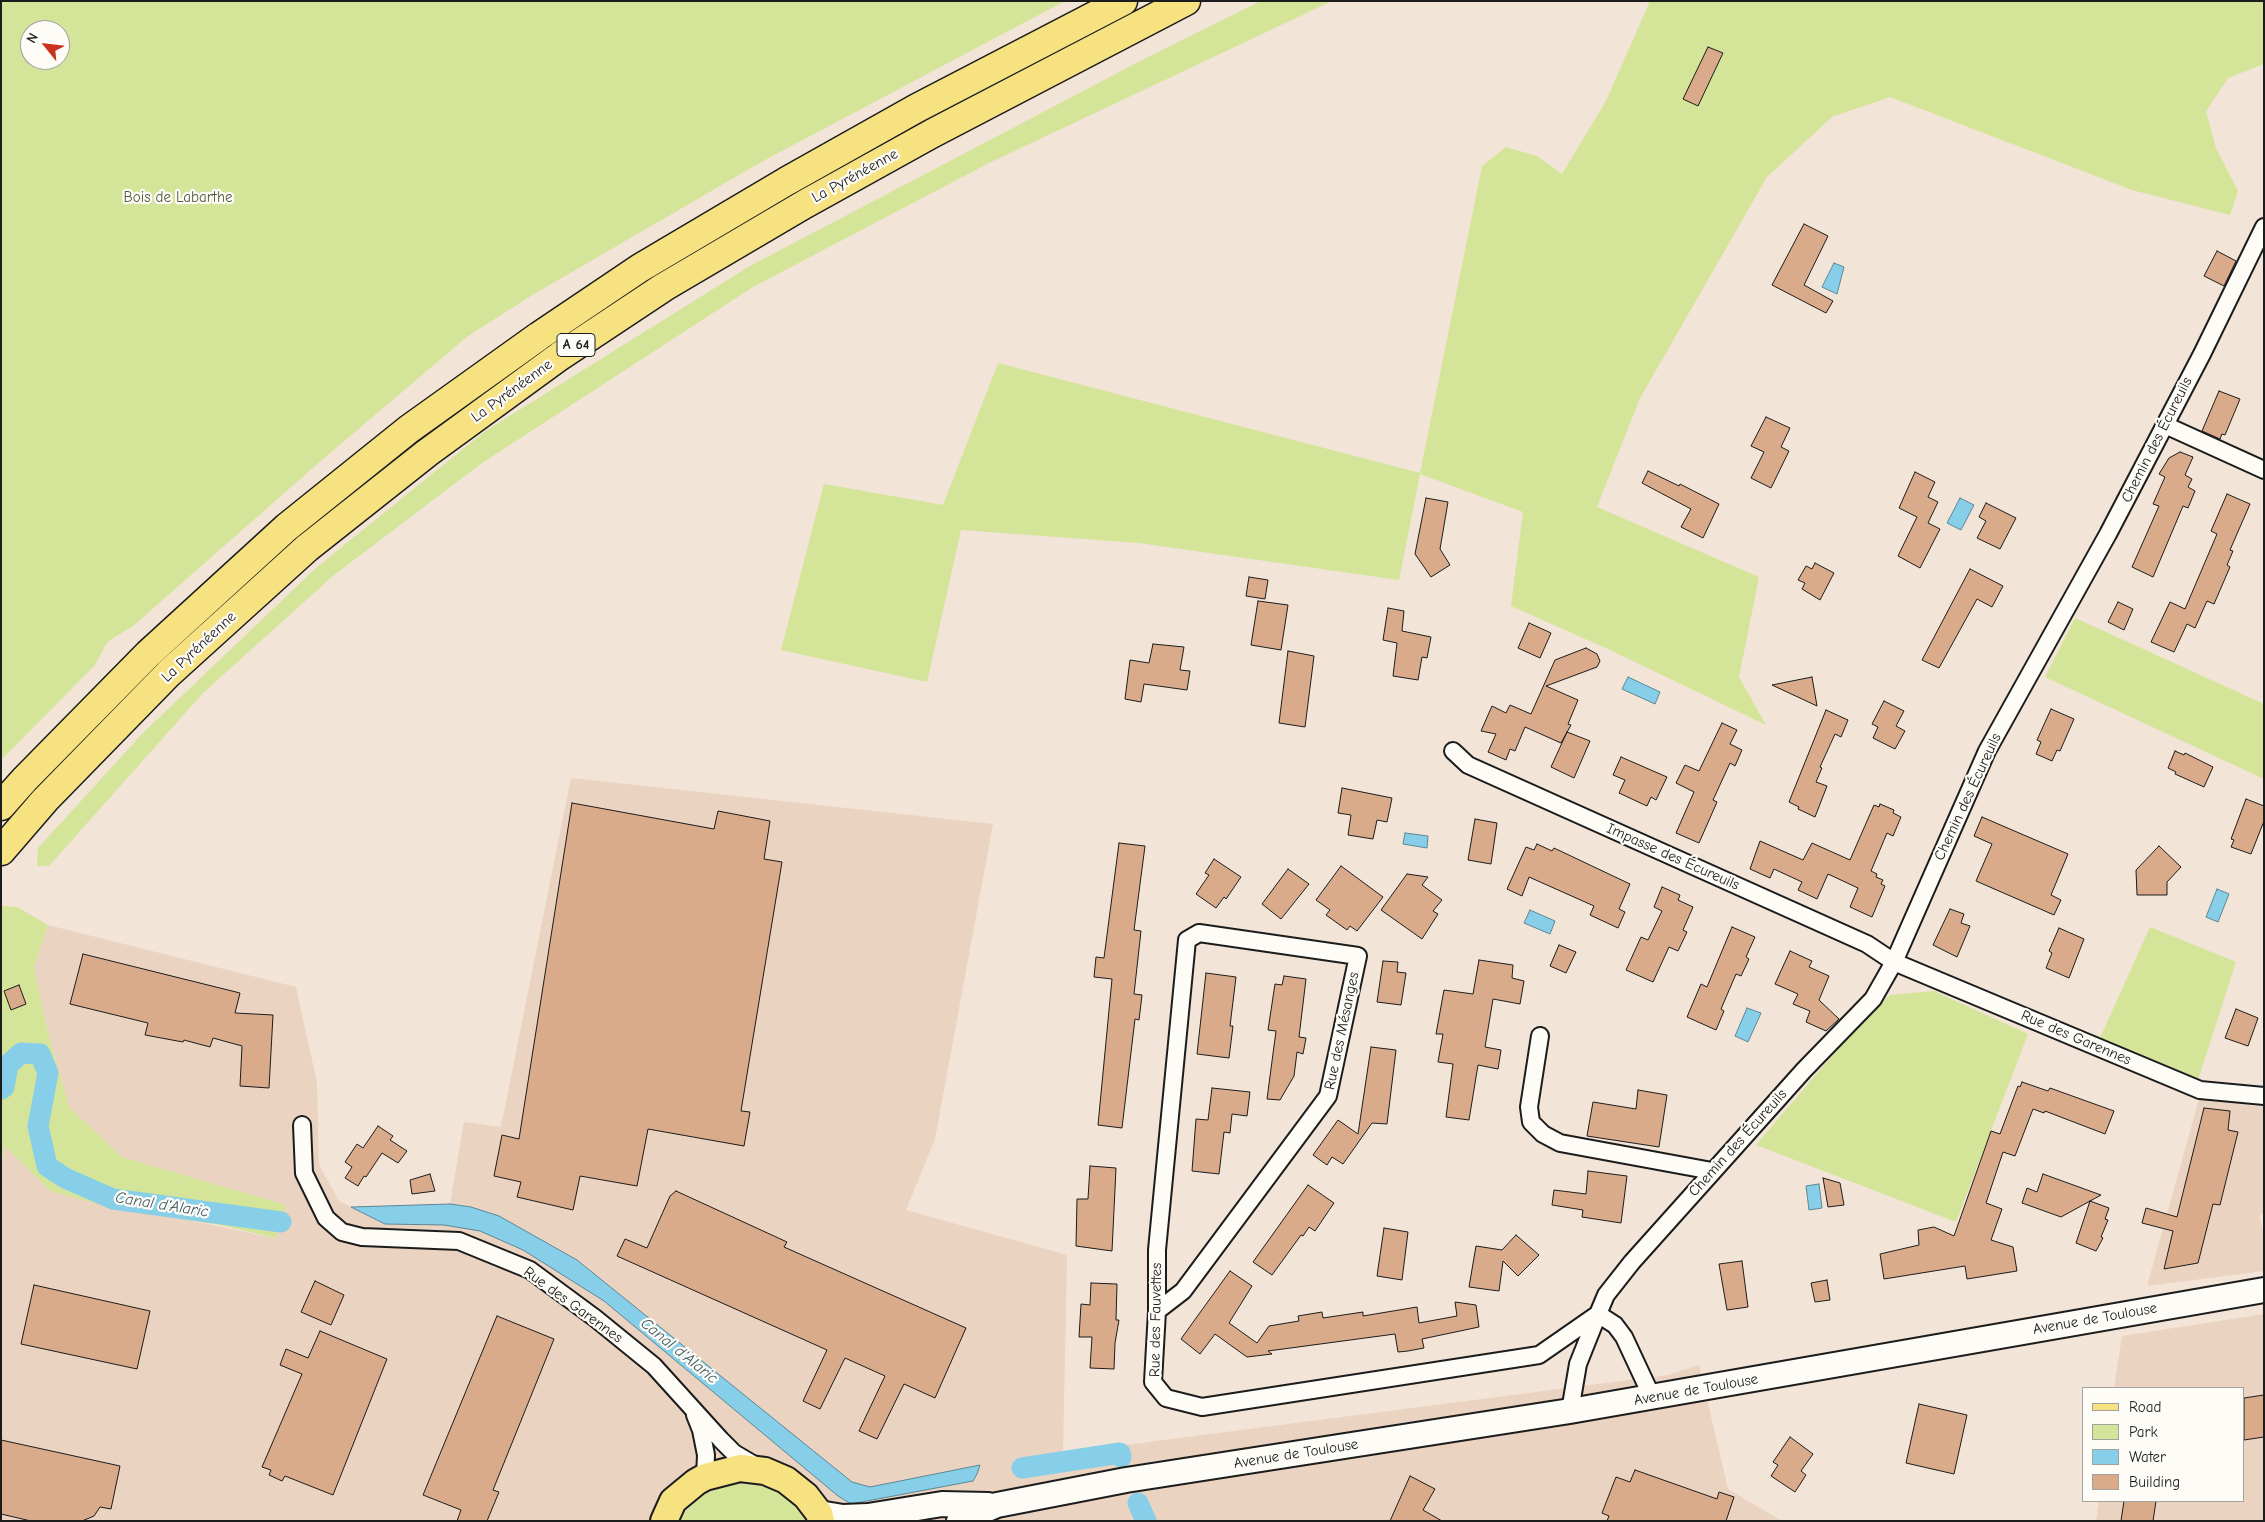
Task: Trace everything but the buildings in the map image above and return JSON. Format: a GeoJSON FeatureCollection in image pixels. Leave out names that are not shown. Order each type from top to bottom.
{"type":"FeatureCollection","features":[{"type":"Feature","properties":{"kind":"highway","name":"La Pyrénéenne"},"geometry":{"type":"LineString","coordinates":[[1,806],[24,780],[148,654],[287,527],[409,429],[523,347],[640,268],[787,181],[918,108],[1123,1]]}},
{"type":"Feature","properties":{"kind":"highway","name":"La Pyrénéenne"},"geometry":{"type":"LineString","coordinates":[[1,851],[45,800],[169,673],[307,548],[426,452],[560,356],[664,287],[933,133],[1186,1]]}},
{"type":"Feature","properties":{"kind":"main road","name":"Avenue de Toulouse"},"geometry":{"type":"LineString","coordinates":[[997,1505],[1126,1480],[1652,1398],[2264,1290]]}},
{"type":"Feature","properties":{"kind":"main road"},"geometry":{"type":"LineString","coordinates":[[664,1521],[673,1501],[696,1482],[705,1477],[740,1468],[765,1471],[786,1480],[806,1496],[820,1517],[868,1516],[942,1504],[997,1505]]}},
{"type":"Feature","properties":{"kind":"main road"},"geometry":{"type":"LineString","coordinates":[[959,1521],[997,1505]]}},
{"type":"Feature","properties":{"kind":"street","name":"Chemin des Écureuils"},"geometry":{"type":"LineString","coordinates":[[1570,1411],[1578,1364],[1606,1295],[1632,1262],[1712,1171],[1804,1070],[1873,999],[1894,962],[1987,751],[2108,534],[2264,227]]}},
{"type":"Feature","properties":{"kind":"street"},"geometry":{"type":"LineString","coordinates":[[2165,425],[2264,470]]}},
{"type":"Feature","properties":{"kind":"street","name":"Impasse des Écureuils"},"geometry":{"type":"LineString","coordinates":[[1453,751],[1468,765],[1868,944],[1894,962]]}},
{"type":"Feature","properties":{"kind":"street","name":"Rue des Mésanges"},"geometry":{"type":"LineString","coordinates":[[1157,1311],[1183,1291],[1328,1096],[1358,956],[1199,933],[1187,940]]}},
{"type":"Feature","properties":{"kind":"street","name":"Rue des Fauvettes"},"geometry":{"type":"LineString","coordinates":[[1187,940],[1157,1250],[1157,1311],[1153,1382],[1166,1398],[1202,1406],[1539,1355],[1598,1314]]}},
{"type":"Feature","properties":{"kind":"street","name":"Rue des Garennes"},"geometry":{"type":"LineString","coordinates":[[1894,962],[2200,1090],[2264,1096]]}},
{"type":"Feature","properties":{"kind":"street"},"geometry":{"type":"LineString","coordinates":[[1540,1036],[1529,1107],[1531,1122],[1543,1134],[1560,1143],[1712,1171]]}},
{"type":"Feature","properties":{"kind":"street","name":"Rue des Garennes"},"geometry":{"type":"LineString","coordinates":[[302,1125],[304,1173],[326,1218],[342,1232],[362,1237],[459,1241],[530,1270],[595,1318],[654,1366],[734,1453],[765,1471]]}},
{"type":"Feature","properties":{"kind":"street"},"geometry":{"type":"LineString","coordinates":[[1598,1314],[1615,1325],[1624,1337],[1652,1398]]}},
{"type":"Feature","properties":{"kind":"street","name":"Rue des Garennes"},"geometry":{"type":"LineString","coordinates":[[693,1409],[701,1430],[706,1454],[705,1477]]}},
{"type":"Feature","properties":{"kind":"shaded area"},"geometry":{"type":"Polygon","coordinates":[[[571,778],[993,824],[935,1139],[906,1210],[1067,1255],[1063,1453],[1668,1375],[1699,1365],[1728,1489],[1782,1521],[808,1521],[792,1500],[764,1485],[729,1484],[689,1507],[679,1521],[1,1521],[1,1163],[5,1146],[50,1191],[274,1238],[286,1205],[122,1157],[69,1107],[49,1037],[34,968],[48,925],[296,987],[317,1083],[319,1165],[339,1201],[351,1207],[450,1204],[464,1122],[501,1127],[571,778]]]}},
{"type":"Feature","properties":{"kind":"shaded area"},"geometry":{"type":"Polygon","coordinates":[[[2199,1099],[2264,1107],[2264,1212],[2259,1216],[2264,1234],[2264,1271],[2147,1286],[2199,1099]]]}},
{"type":"Feature","properties":{"kind":"shaded area"},"geometry":{"type":"Polygon","coordinates":[[[2264,1314],[2264,1521],[2096,1521],[2099,1502],[2245,1502],[2245,1387],[2114,1387],[2122,1336],[2264,1314]]]}},
{"type":"Feature","properties":{"kind":"green space","name":"Bois de Labarthe"},"geometry":{"type":"Polygon","coordinates":[[[1,1],[1065,1],[763,161],[534,294],[468,336],[323,459],[133,626],[107,642],[95,665],[1,760],[1,1]]]}},
{"type":"Feature","properties":{"kind":"green space"},"geometry":{"type":"Polygon","coordinates":[[[1261,1],[1332,1],[989,163],[753,287],[482,463],[334,575],[203,693],[49,866],[37,866],[38,848],[143,733],[316,568],[484,432],[750,266],[1148,57],[1261,1]]]}},
{"type":"Feature","properties":{"kind":"green space"},"geometry":{"type":"Polygon","coordinates":[[[1650,1],[2264,1],[2264,64],[2228,78],[2206,111],[2216,148],[2238,191],[2230,215],[2132,190],[1890,97],[1832,117],[1767,177],[1640,398],[1597,507],[1759,577],[1739,677],[1766,725],[1608,649],[1511,606],[1523,512],[1420,474],[1399,580],[1139,543],[961,530],[927,682],[781,650],[824,484],[943,505],[998,363],[1420,473],[1482,166],[1506,147],[1537,156],[1562,174],[1606,101],[1650,1]]]}},
{"type":"Feature","properties":{"kind":"green space"},"geometry":{"type":"Polygon","coordinates":[[[2075,618],[2264,704],[2264,779],[2045,677],[2075,618]]]}},
{"type":"Feature","properties":{"kind":"green space"},"geometry":{"type":"Polygon","coordinates":[[[1,906],[17,907],[48,925],[34,968],[49,1037],[69,1107],[122,1157],[286,1205],[275,1238],[220,1225],[113,1208],[50,1191],[5,1146],[1,1163],[1,906]]]}},
{"type":"Feature","properties":{"kind":"green space"},"geometry":{"type":"Polygon","coordinates":[[[2150,927],[2236,962],[2198,1080],[2100,1038],[2150,927]]]}},
{"type":"Feature","properties":{"kind":"green space"},"geometry":{"type":"Polygon","coordinates":[[[1934,991],[2028,1034],[1956,1222],[1756,1145],[1866,1016],[1890,995],[1934,991]]]}},
{"type":"Feature","properties":{"kind":"green space"},"geometry":{"type":"Polygon","coordinates":[[[729,1484],[764,1485],[792,1500],[808,1521],[679,1521],[689,1507],[706,1493],[729,1484]]]}},
{"type":"Feature","properties":{"kind":"water"},"geometry":{"type":"Polygon","coordinates":[[[1834,263],[1844,267],[1837,294],[1822,287],[1834,263]]]}},
{"type":"Feature","properties":{"kind":"water"},"geometry":{"type":"Polygon","coordinates":[[[1960,498],[1974,505],[1961,530],[1947,523],[1960,498]]]}},
{"type":"Feature","properties":{"kind":"water"},"geometry":{"type":"Polygon","coordinates":[[[1628,677],[1660,692],[1655,704],[1622,689],[1628,677]]]}},
{"type":"Feature","properties":{"kind":"water"},"geometry":{"type":"Polygon","coordinates":[[[1405,833],[1428,836],[1427,848],[1403,844],[1405,833]]]}},
{"type":"Feature","properties":{"kind":"water"},"geometry":{"type":"Polygon","coordinates":[[[2217,889],[2229,894],[2218,922],[2206,917],[2217,889]]]}},
{"type":"Feature","properties":{"kind":"water"},"geometry":{"type":"Polygon","coordinates":[[[1530,910],[1555,921],[1550,934],[1524,923],[1530,910]]]}},
{"type":"Feature","properties":{"kind":"water"},"geometry":{"type":"Polygon","coordinates":[[[1747,1008],[1761,1013],[1748,1042],[1735,1036],[1747,1008]]]}},
{"type":"Feature","properties":{"kind":"water"},"geometry":{"type":"Polygon","coordinates":[[[1819,1184],[1822,1208],[1809,1210],[1806,1186],[1819,1184]]]}},
{"type":"Feature","properties":{"kind":"water"},"geometry":{"type":"Polygon","coordinates":[[[450,1204],[471,1207],[499,1216],[577,1260],[852,1482],[870,1487],[980,1465],[977,1474],[973,1481],[851,1504],[838,1496],[604,1301],[523,1250],[480,1231],[444,1225],[385,1224],[351,1207],[450,1204]]]}},
{"type":"Feature","properties":{"kind":"waterway","name":"Canal d'Alaric"},"geometry":{"type":"LineString","coordinates":[[1,1089],[4,1087],[8,1065],[21,1053],[40,1054],[48,1073],[38,1126],[47,1166],[65,1178],[113,1199],[281,1222]]}},
{"type":"Feature","properties":{"kind":"waterway","name":"Canal d'Alaric"},"geometry":{"type":"LineString","coordinates":[[1022,1468],[1120,1453],[1121,1457]]}},
{"type":"Feature","properties":{"kind":"waterway","name":"Canal d'Alaric"},"geometry":{"type":"LineString","coordinates":[[1138,1503],[1146,1521]]}}]}
